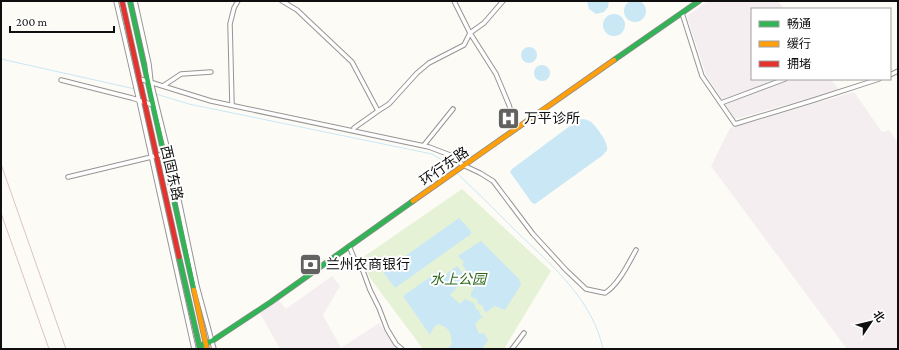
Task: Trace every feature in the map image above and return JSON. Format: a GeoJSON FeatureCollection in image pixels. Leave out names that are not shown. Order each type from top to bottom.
{"type":"FeatureCollection","features":[{"type":"Feature","properties":{"kind":"main road","name":"西固东路"},"geometry":{"type":"LineString","coordinates":[[122,1],[140,81],[142,100],[157,155],[200,347]]}},
{"type":"Feature","properties":{"kind":"main road","name":"西固东路"},"geometry":{"type":"LineString","coordinates":[[130,1],[150,84],[177,214],[207,346]]}},
{"type":"Feature","properties":{"kind":"main road","name":"环行东路"},"geometry":{"type":"LineString","coordinates":[[200,347],[207,346],[212,341],[270,302],[699,1]]}},
{"type":"Feature","properties":{"kind":"main road"},"geometry":{"type":"LineString","coordinates":[[170,216],[177,214]]}},
{"type":"Feature","properties":{"kind":"street"},"geometry":{"type":"LineString","coordinates":[[116,1],[135,83],[142,100],[151,157],[193,348],[200,347]]}},
{"type":"Feature","properties":{"kind":"street"},"geometry":{"type":"LineString","coordinates":[[135,1],[149,64],[150,84]]}},
{"type":"Feature","properties":{"kind":"street"},"geometry":{"type":"LineString","coordinates":[[232,105],[230,24],[234,8],[238,1]]}},
{"type":"Feature","properties":{"kind":"street"},"geometry":{"type":"LineString","coordinates":[[282,1],[296,10],[352,62],[378,111]]}},
{"type":"Feature","properties":{"kind":"street"},"geometry":{"type":"LineString","coordinates":[[454,1],[470,33],[496,74],[509,105],[516,128]]}},
{"type":"Feature","properties":{"kind":"street"},"geometry":{"type":"LineString","coordinates":[[354,128],[389,104],[416,73],[429,63],[464,45],[470,33],[484,23],[502,1]]}},
{"type":"Feature","properties":{"kind":"street"},"geometry":{"type":"LineString","coordinates":[[682,13],[702,76],[735,124],[876,80]]}},
{"type":"Feature","properties":{"kind":"street"},"geometry":{"type":"LineString","coordinates":[[163,86],[181,74],[211,72]]}},
{"type":"Feature","properties":{"kind":"street"},"geometry":{"type":"LineString","coordinates":[[61,80],[154,102],[172,167],[197,286],[214,349]]}},
{"type":"Feature","properties":{"kind":"street"},"geometry":{"type":"LineString","coordinates":[[721,104],[782,80]]}},
{"type":"Feature","properties":{"kind":"street"},"geometry":{"type":"LineString","coordinates":[[140,81],[163,86],[211,101],[424,146],[450,155],[462,166],[480,173],[493,181],[532,234],[586,289],[605,293],[611,289],[636,250]]}},
{"type":"Feature","properties":{"kind":"street"},"geometry":{"type":"LineString","coordinates":[[424,146],[453,109]]}},
{"type":"Feature","properties":{"kind":"street"},"geometry":{"type":"LineString","coordinates":[[68,177],[164,154]]}},
{"type":"Feature","properties":{"kind":"street"},"geometry":{"type":"LineString","coordinates":[[350,246],[355,260],[363,271],[387,329],[396,344],[402,349]]}},
{"type":"Feature","properties":{"kind":"street"},"geometry":{"type":"LineString","coordinates":[[512,349],[524,333]]}},
{"type":"Feature","properties":{"kind":"shaded area"},"geometry":{"type":"Polygon","coordinates":[[[708,1],[778,1],[783,8],[751,8],[751,80],[832,80],[839,90],[735,119],[706,75],[687,16],[708,1]]]}},
{"type":"Feature","properties":{"kind":"shaded area"},"geometry":{"type":"Polygon","coordinates":[[[854,92],[882,132],[889,130],[898,143],[898,349],[847,349],[711,166],[730,128],[854,92]]]}},
{"type":"Feature","properties":{"kind":"shaded area"},"geometry":{"type":"Polygon","coordinates":[[[332,276],[340,286],[323,315],[341,348],[379,323],[399,349],[280,349],[260,313],[279,300],[286,309],[332,276]]]}},
{"type":"Feature","properties":{"kind":"green space","name":"水上公园"},"geometry":{"type":"Polygon","coordinates":[[[462,189],[551,271],[504,349],[423,349],[370,278],[362,258],[462,189]]]}},
{"type":"Feature","properties":{"kind":"water"},"geometry":{"type":"Polygon","coordinates":[[[635,0],[643,3],[646,11],[643,19],[635,22],[627,19],[624,11],[627,3],[635,0]]]}},
{"type":"Feature","properties":{"kind":"water"},"geometry":{"type":"Polygon","coordinates":[[[587,1],[609,1],[608,7],[604,12],[596,14],[589,9],[587,1]]]}},
{"type":"Feature","properties":{"kind":"water"},"geometry":{"type":"Polygon","coordinates":[[[614,14],[622,17],[625,25],[622,33],[614,36],[606,33],[603,25],[606,17],[614,14]]]}},
{"type":"Feature","properties":{"kind":"water"},"geometry":{"type":"Polygon","coordinates":[[[526,47],[532,47],[537,52],[535,61],[532,63],[526,63],[521,58],[521,52],[526,47]]]}},
{"type":"Feature","properties":{"kind":"water"},"geometry":{"type":"Polygon","coordinates":[[[539,65],[545,65],[550,70],[548,79],[545,81],[539,81],[534,76],[534,70],[539,65]]]}},
{"type":"Feature","properties":{"kind":"water"},"geometry":{"type":"Polygon","coordinates":[[[582,119],[591,122],[599,131],[606,143],[607,151],[535,204],[532,203],[510,172],[578,120],[582,119]]]}},
{"type":"Feature","properties":{"kind":"water"},"geometry":{"type":"Polygon","coordinates":[[[459,218],[471,231],[471,234],[395,288],[383,272],[459,218]]]}},
{"type":"Feature","properties":{"kind":"water"},"geometry":{"type":"Polygon","coordinates":[[[481,241],[518,278],[521,283],[505,310],[494,306],[487,312],[484,311],[483,306],[478,304],[477,299],[471,297],[471,292],[474,289],[467,282],[465,268],[462,265],[464,262],[458,256],[481,241]]]}},
{"type":"Feature","properties":{"kind":"water"},"geometry":{"type":"Polygon","coordinates":[[[457,266],[462,272],[463,281],[450,295],[460,304],[465,299],[474,303],[480,315],[483,316],[475,324],[479,334],[484,333],[488,340],[482,349],[440,349],[448,348],[452,344],[449,331],[445,327],[438,324],[434,327],[430,335],[403,296],[439,271],[445,275],[457,266]]]}},
{"type":"Feature","properties":{"kind":"waterway"},"geometry":{"type":"LineString","coordinates":[[1,59],[135,89]]}},
{"type":"Feature","properties":{"kind":"waterway"},"geometry":{"type":"LineString","coordinates":[[156,94],[189,104],[432,154],[444,161],[454,171]]}},
{"type":"Feature","properties":{"kind":"waterway"},"geometry":{"type":"LineString","coordinates":[[457,173],[559,272],[591,315],[603,349]]}},
{"type":"Feature","properties":{"kind":"railway"},"geometry":{"type":"LineString","coordinates":[[1,164],[66,349]]}},
{"type":"Feature","properties":{"kind":"railway"},"geometry":{"type":"LineString","coordinates":[[1,213],[49,349]]}},
{"type":"Feature","properties":{"kind":"traffic: fast"},"geometry":{"type":"LineString","coordinates":[[130,1],[194,290]]}},
{"type":"Feature","properties":{"kind":"traffic: fast"},"geometry":{"type":"LineString","coordinates":[[614,60],[699,1]]}},
{"type":"Feature","properties":{"kind":"traffic: fast"},"geometry":{"type":"LineString","coordinates":[[200,346],[212,341],[271,302],[413,201]]}},
{"type":"Feature","properties":{"kind":"traffic: fast"},"geometry":{"type":"LineString","coordinates":[[179,257],[200,349]]}},
{"type":"Feature","properties":{"kind":"traffic: slow"},"geometry":{"type":"LineString","coordinates":[[413,201],[614,60]]}},
{"type":"Feature","properties":{"kind":"traffic: slow"},"geometry":{"type":"LineString","coordinates":[[194,290],[207,349]]}},
{"type":"Feature","properties":{"kind":"traffic: jam"},"geometry":{"type":"LineString","coordinates":[[122,1],[179,257]]}},
{"type":"Feature","properties":{"kind":"place","name":"万平诊所"},"geometry":{"type":"Point","coordinates":[509,118]}},
{"type":"Feature","properties":{"kind":"place","name":"兰州农商银行"},"geometry":{"type":"Point","coordinates":[310,264]}}]}
